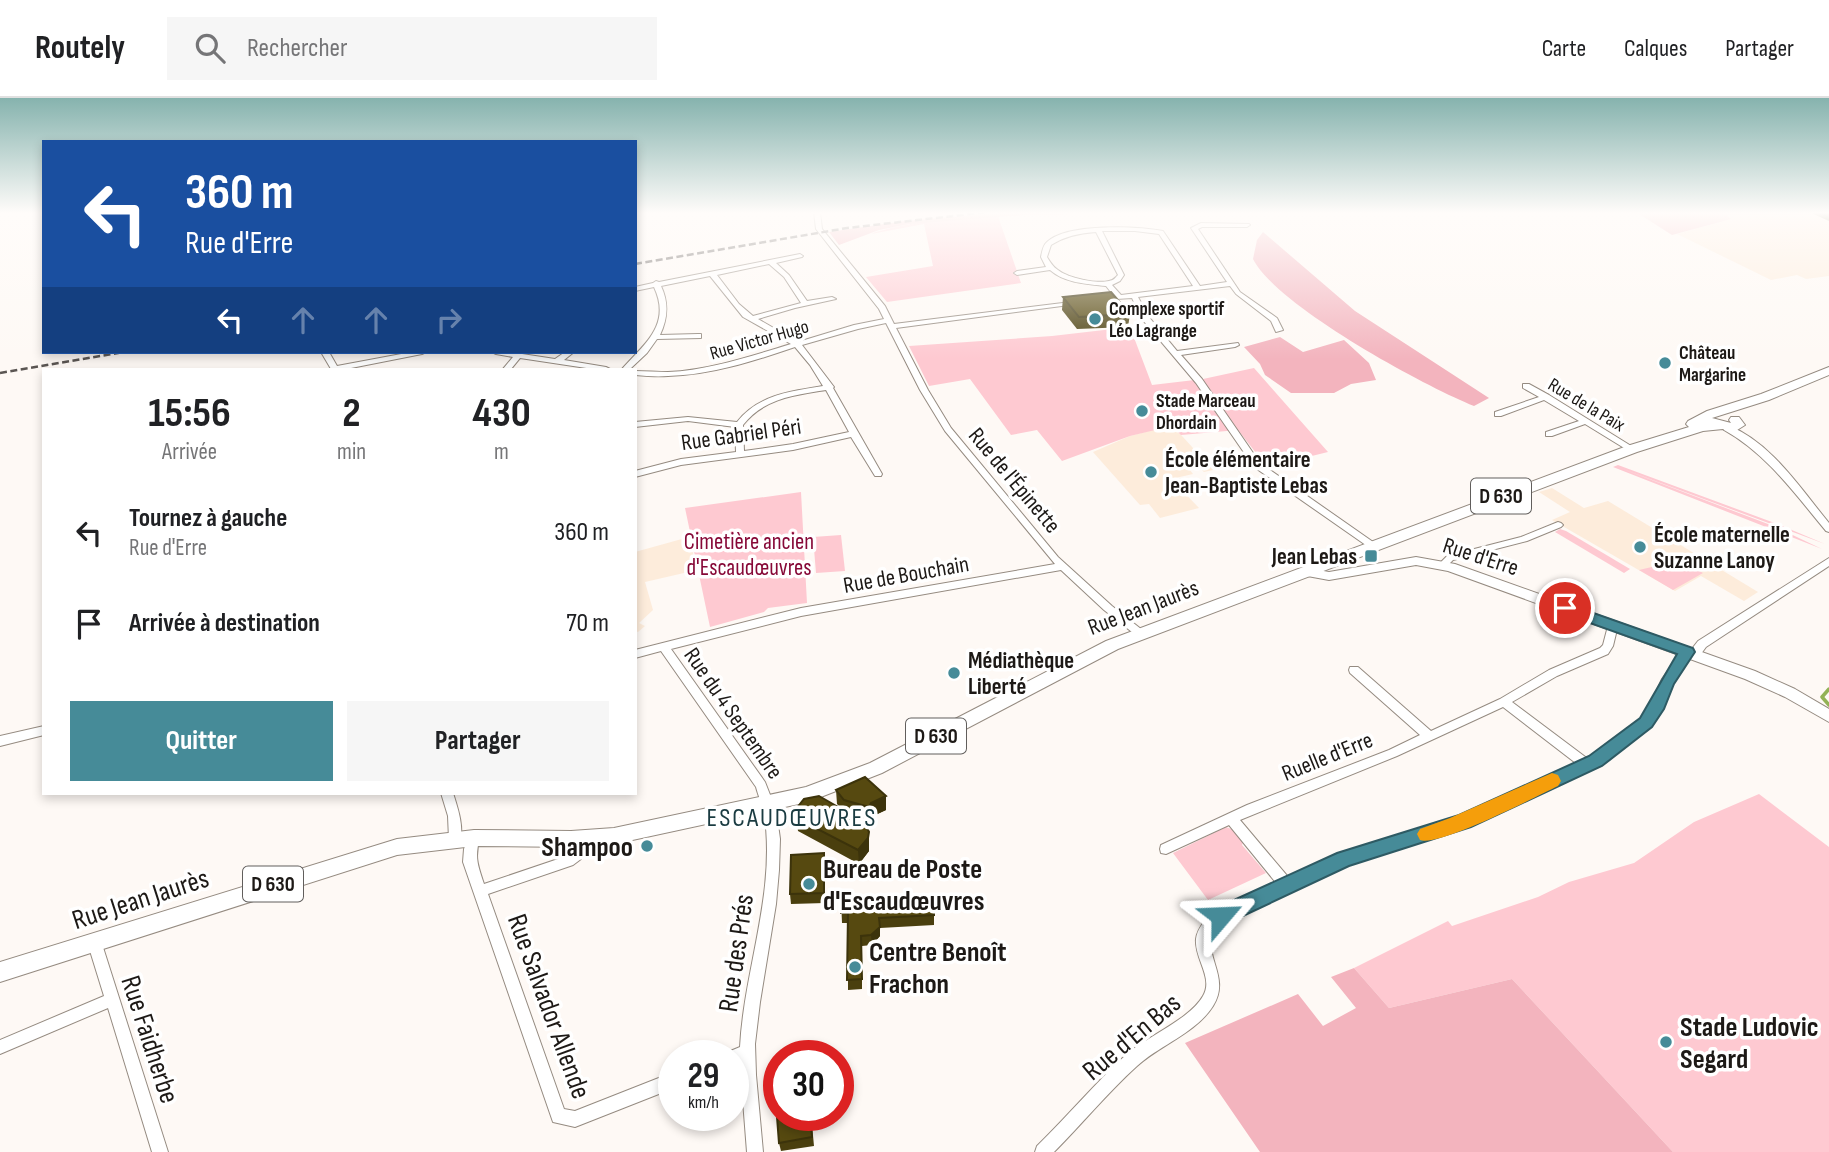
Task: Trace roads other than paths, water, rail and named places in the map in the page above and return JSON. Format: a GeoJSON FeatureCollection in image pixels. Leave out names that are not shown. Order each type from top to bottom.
{"type":"FeatureCollection","features":[{"type":"Feature","properties":{"kind":"main road","name":"Rue Jean Jaurès"},"geometry":{"type":"LineString","coordinates":[[1724,421],[1765,397],[1827,373]]}},
{"type":"Feature","properties":{"kind":"main road","name":"Rue Jean Jaurès"},"geometry":{"type":"LineString","coordinates":[[0,972],[365,856],[408,845],[465,839],[585,838],[628,834],[808,794],[864,774],[1096,652],[1141,633],[1638,446],[1724,421],[1765,397]]}},
{"type":"Feature","properties":{"kind":"street"},"geometry":{"type":"LineString","coordinates":[[637,289],[775,261]]}},
{"type":"Feature","properties":{"kind":"street","name":"Rue de l'Épinette"},"geometry":{"type":"LineString","coordinates":[[845,261],[880,305],[923,390],[948,429],[1063,566],[1141,633]]}},
{"type":"Feature","properties":{"kind":"street"},"geometry":{"type":"LineString","coordinates":[[1047,261],[1050,268]]}},
{"type":"Feature","properties":{"kind":"street"},"geometry":{"type":"LineString","coordinates":[[1017,273],[1050,268],[1073,279],[1108,284],[1120,279],[1121,275],[1114,261]]}},
{"type":"Feature","properties":{"kind":"street"},"geometry":{"type":"LineString","coordinates":[[1181,261],[1198,288]]}},
{"type":"Feature","properties":{"kind":"street"},"geometry":{"type":"LineString","coordinates":[[1217,261],[1242,297],[1276,323],[1279,330]]}},
{"type":"Feature","properties":{"kind":"street"},"geometry":{"type":"LineString","coordinates":[[771,262],[787,276],[805,303]]}},
{"type":"Feature","properties":{"kind":"street"},"geometry":{"type":"LineString","coordinates":[[711,273],[737,307],[752,319],[796,344],[830,387],[852,435],[878,474]]}},
{"type":"Feature","properties":{"kind":"street"},"geometry":{"type":"LineString","coordinates":[[627,368],[644,353],[660,327],[663,298],[656,284]]}},
{"type":"Feature","properties":{"kind":"street"},"geometry":{"type":"LineString","coordinates":[[1108,284],[1119,297]]}},
{"type":"Feature","properties":{"kind":"street"},"geometry":{"type":"LineString","coordinates":[[890,323],[1232,284]]}},
{"type":"Feature","properties":{"kind":"street"},"geometry":{"type":"LineString","coordinates":[[1134,295],[1145,317],[1199,381],[1260,468],[1373,546]]}},
{"type":"Feature","properties":{"kind":"street"},"geometry":{"type":"LineString","coordinates":[[752,319],[805,303],[832,299]]}},
{"type":"Feature","properties":{"kind":"street","name":"Rue Victor Hugo"},"geometry":{"type":"LineString","coordinates":[[637,373],[669,374],[706,370],[796,344],[890,323]]}},
{"type":"Feature","properties":{"kind":"street"},"geometry":{"type":"LineString","coordinates":[[656,337],[698,336]]}},
{"type":"Feature","properties":{"kind":"street"},"geometry":{"type":"LineString","coordinates":[[1176,353],[1235,345]]}},
{"type":"Feature","properties":{"kind":"street"},"geometry":{"type":"LineString","coordinates":[[339,368],[399,354]]}},
{"type":"Feature","properties":{"kind":"street"},"geometry":{"type":"LineString","coordinates":[[506,354],[599,368]]}},
{"type":"Feature","properties":{"kind":"street"},"geometry":{"type":"LineString","coordinates":[[556,362],[567,354]]}},
{"type":"Feature","properties":{"kind":"street"},"geometry":{"type":"LineString","coordinates":[[509,368],[517,356]]}},
{"type":"Feature","properties":{"kind":"street","name":"Rue de la Paix"},"geometry":{"type":"LineString","coordinates":[[1526,386],[1581,417],[1584,422],[1638,446]]}},
{"type":"Feature","properties":{"kind":"street"},"geometry":{"type":"LineString","coordinates":[[740,454],[739,425],[751,411],[769,399],[830,387]]}},
{"type":"Feature","properties":{"kind":"street"},"geometry":{"type":"LineString","coordinates":[[1498,414],[1546,397]]}},
{"type":"Feature","properties":{"kind":"street"},"geometry":{"type":"LineString","coordinates":[[637,425],[688,419],[739,425]]}},
{"type":"Feature","properties":{"kind":"street"},"geometry":{"type":"LineString","coordinates":[[1724,421],[1765,455],[1829,529]]}},
{"type":"Feature","properties":{"kind":"street"},"geometry":{"type":"LineString","coordinates":[[1549,434],[1584,422]]}},
{"type":"Feature","properties":{"kind":"street","name":"Rue Gabriel Péri"},"geometry":{"type":"LineString","coordinates":[[637,473],[681,462],[852,435]]}},
{"type":"Feature","properties":{"kind":"street"},"geometry":{"type":"LineString","coordinates":[[1443,565],[1450,558],[1524,539],[1558,525]]}},
{"type":"Feature","properties":{"kind":"street","name":"Rue d'En Bas"},"geometry":{"type":"LineString","coordinates":[[1043,1152],[1136,1057],[1208,1001],[1213,981],[1201,941],[1209,924],[1344,859],[1456,824],[1587,765],[1646,722],[1656,709],[1667,682],[1691,653],[1829,561]]}},
{"type":"Feature","properties":{"kind":"street","name":"Rue d'Erre"},"geometry":{"type":"LineString","coordinates":[[1307,572],[1329,576],[1408,562],[1443,565],[1691,653],[1778,687],[1829,716]]}},
{"type":"Feature","properties":{"kind":"street","name":"Rue de Bouchain"},"geometry":{"type":"LineString","coordinates":[[637,654],[801,612],[1063,566]]}},
{"type":"Feature","properties":{"kind":"street","name":"Ruelle d'Erre"},"geometry":{"type":"LineString","coordinates":[[1166,849],[1231,818],[1393,753],[1504,702],[1553,673],[1604,651],[1608,646],[1613,625]]}},
{"type":"Feature","properties":{"kind":"street","name":"Rue du 4 Septembre"},"geometry":{"type":"LineString","coordinates":[[664,647],[761,785],[769,804]]}},
{"type":"Feature","properties":{"kind":"street"},"geometry":{"type":"LineString","coordinates":[[1354,670],[1429,736]]}},
{"type":"Feature","properties":{"kind":"street"},"geometry":{"type":"LineString","coordinates":[[1504,702],[1587,765]]}},
{"type":"Feature","properties":{"kind":"street"},"geometry":{"type":"LineString","coordinates":[[0,741],[42,730]]}},
{"type":"Feature","properties":{"kind":"street","name":"Rue Salvador Allende"},"geometry":{"type":"LineString","coordinates":[[448,795],[559,1116],[575,1119],[658,1086]]}},
{"type":"Feature","properties":{"kind":"street","name":"Rue des Prés"},"geometry":{"type":"LineString","coordinates":[[744,1040],[750,1015],[770,880],[773,824],[769,804]]}},
{"type":"Feature","properties":{"kind":"street"},"geometry":{"type":"LineString","coordinates":[[1231,818],[1287,886]]}},
{"type":"Feature","properties":{"kind":"street"},"geometry":{"type":"LineString","coordinates":[[480,891],[568,861],[576,855],[585,838]]}},
{"type":"Feature","properties":{"kind":"street","name":"Rue Faidherbe"},"geometry":{"type":"LineString","coordinates":[[94,942],[110,1000],[160,1152]]}},
{"type":"Feature","properties":{"kind":"street"},"geometry":{"type":"LineString","coordinates":[[0,1047],[110,1000]]}},
{"type":"Feature","properties":{"kind":"street","name":"Rue des Prés"},"geometry":{"type":"LineString","coordinates":[[749,1113],[755,1152]]}},
{"type":"Feature","properties":{"kind":"waterway"},"geometry":{"type":"LineString","coordinates":[[1829,689],[1822,697],[1829,705]]}},
{"type":"Feature","properties":{"kind":"railway"},"geometry":{"type":"LineString","coordinates":[[637,264],[652,261]]}},
{"type":"Feature","properties":{"kind":"railway"},"geometry":{"type":"LineString","coordinates":[[0,373],[112,354]]}},
{"type":"Feature","properties":{"kind":"place","name":"Complexe sportif Léo Lagrange"},"geometry":{"type":"Point","coordinates":[1095,319]}},
{"type":"Feature","properties":{"kind":"place","name":"Château Margarine"},"geometry":{"type":"Point","coordinates":[1665,363]}},
{"type":"Feature","properties":{"kind":"place","name":"Stade Marceau Dhordain"},"geometry":{"type":"Point","coordinates":[1142,411]}},
{"type":"Feature","properties":{"kind":"place","name":"École élémentaire Jean-Baptiste Lebas"},"geometry":{"type":"Point","coordinates":[1151,472]}},
{"type":"Feature","properties":{"kind":"place","name":"École maternelle Suzanne Lanoy"},"geometry":{"type":"Point","coordinates":[1640,547]}},
{"type":"Feature","properties":{"kind":"place","name":"Jean Lebas"},"geometry":{"type":"Point","coordinates":[1371,556]}},
{"type":"Feature","properties":{"kind":"place","name":"Médiathèque Liberté"},"geometry":{"type":"Point","coordinates":[954,673]}},
{"type":"Feature","properties":{"kind":"place","name":"Shampoo"},"geometry":{"type":"Point","coordinates":[647,846]}},
{"type":"Feature","properties":{"kind":"place","name":"Bureau de Poste d'Escaudœuvres"},"geometry":{"type":"Point","coordinates":[809,884]}},
{"type":"Feature","properties":{"kind":"place","name":"Centre Benoît Frachon"},"geometry":{"type":"Point","coordinates":[855,967]}},
{"type":"Feature","properties":{"kind":"place","name":"Stade Ludovic Segard"},"geometry":{"type":"Point","coordinates":[1666,1042]}},
{"type":"Feature","properties":{"kind":"district","name":"ESCAUDŒUVRES"},"geometry":{"type":"Point","coordinates":[792,817]}},
{"type":"Feature","properties":{"kind":"park label","name":"Cimetière ancien d'Escaudœuvres"},"geometry":{"type":"Point","coordinates":[749,554]}}]}
